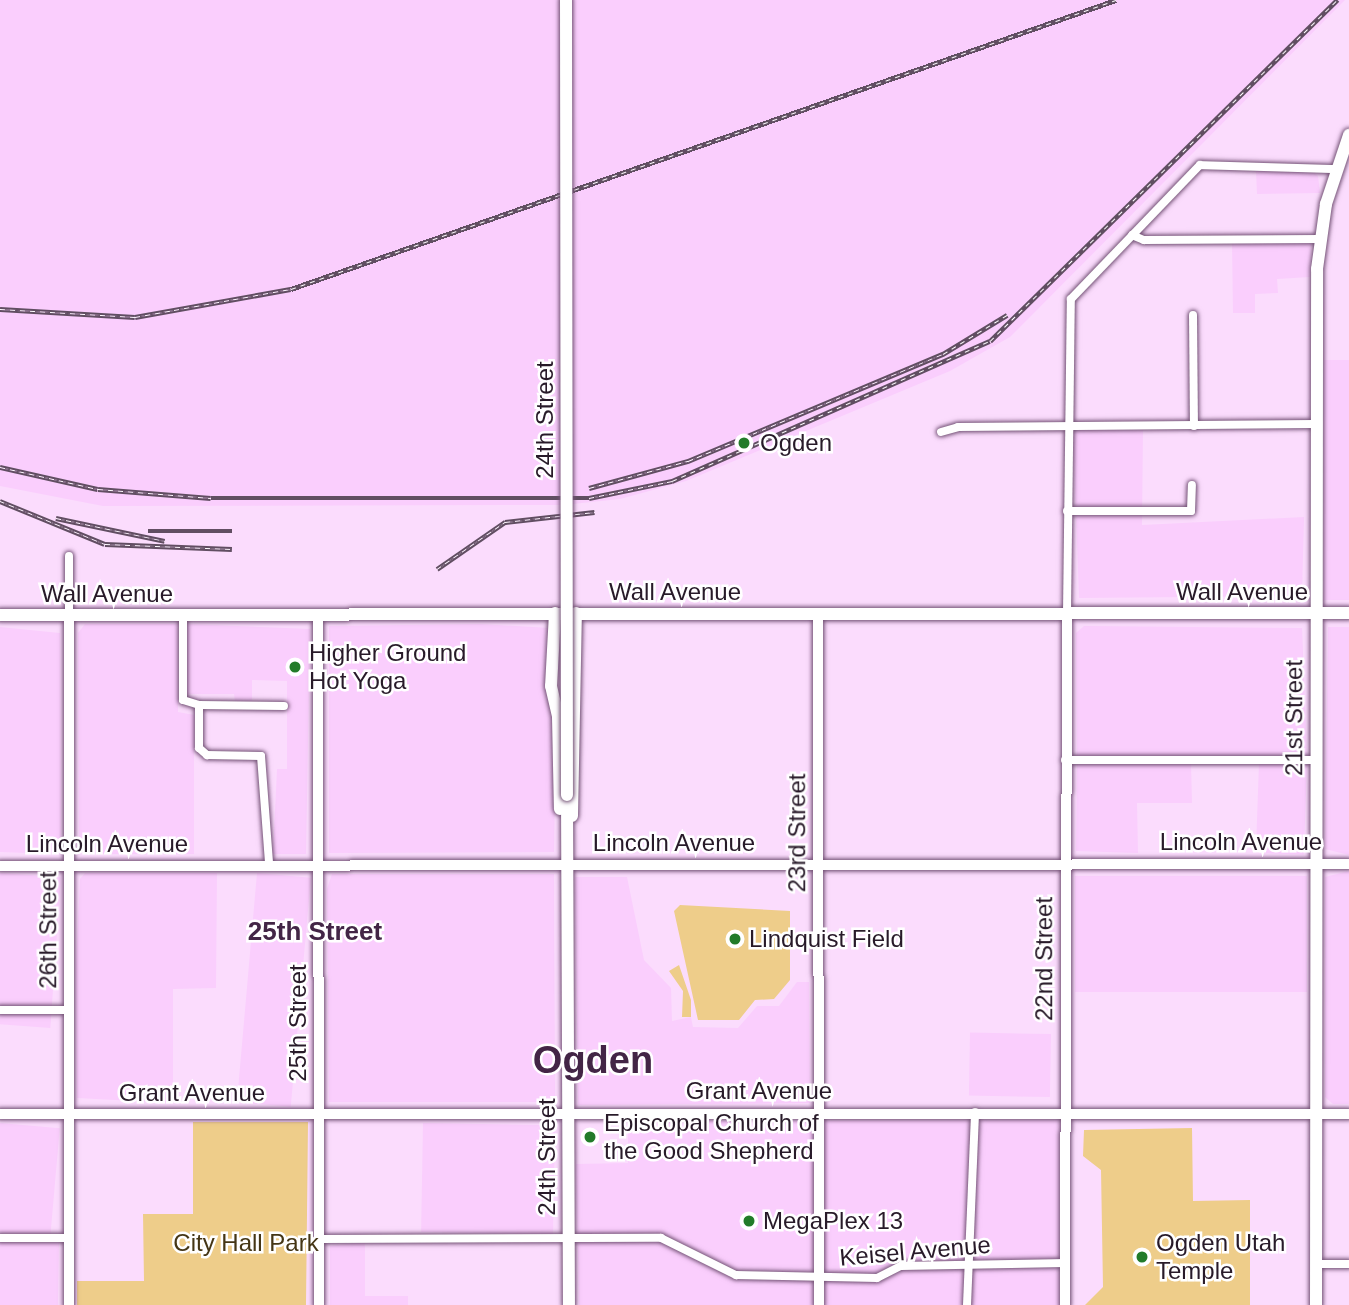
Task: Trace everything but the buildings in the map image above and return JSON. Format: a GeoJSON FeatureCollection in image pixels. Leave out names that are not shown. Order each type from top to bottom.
{"type":"FeatureCollection","features":[{"type":"Feature","properties":{"kind":"main road","name":"24th Street"},"geometry":{"type":"LineString","coordinates":[[566,0],[566,841]]}},
{"type":"Feature","properties":{"kind":"main road","name":"21st Street"},"geometry":{"type":"LineString","coordinates":[[1316,1305],[1314,424],[1320,239],[1336,169],[1349,135]]}},
{"type":"Feature","properties":{"kind":"main road","name":"24th Street"},"geometry":{"type":"LineString","coordinates":[[555,613],[551,686],[567,863],[569,1305]]}},
{"type":"Feature","properties":{"kind":"main road","name":"24th Street"},"geometry":{"type":"LineString","coordinates":[[566,841],[576,801],[576,613]]}},
{"type":"Feature","properties":{"kind":"main road","name":"Wall Avenue"},"geometry":{"type":"LineString","coordinates":[[0,615],[1349,613]]}},
{"type":"Feature","properties":{"kind":"street"},"geometry":{"type":"LineString","coordinates":[[1067,613],[1066,313],[1070,299],[1200,166],[1336,169]]}},
{"type":"Feature","properties":{"kind":"street"},"geometry":{"type":"LineString","coordinates":[[1132,234],[1144,240],[1320,239]]}},
{"type":"Feature","properties":{"kind":"street"},"geometry":{"type":"LineString","coordinates":[[1193,315],[1194,426]]}},
{"type":"Feature","properties":{"kind":"street"},"geometry":{"type":"LineString","coordinates":[[941,432],[958,426],[1314,424]]}},
{"type":"Feature","properties":{"kind":"street"},"geometry":{"type":"LineString","coordinates":[[1067,511],[1191,511],[1192,485]]}},
{"type":"Feature","properties":{"kind":"street","name":"26th Street"},"geometry":{"type":"LineString","coordinates":[[69,556],[69,1305]]}},
{"type":"Feature","properties":{"kind":"street","name":"23rd Street"},"geometry":{"type":"LineString","coordinates":[[818,613],[819,1305]]}},
{"type":"Feature","properties":{"kind":"street","name":"22nd Street"},"geometry":{"type":"LineString","coordinates":[[1065,1305],[1067,613]]}},
{"type":"Feature","properties":{"kind":"street"},"geometry":{"type":"LineString","coordinates":[[183,614],[183,699],[199,705],[284,705]]}},
{"type":"Feature","properties":{"kind":"street","name":"25th Street"},"geometry":{"type":"LineString","coordinates":[[317,614],[319,1305]]}},
{"type":"Feature","properties":{"kind":"street"},"geometry":{"type":"LineString","coordinates":[[199,705],[202,752],[261,756],[269,863]]}},
{"type":"Feature","properties":{"kind":"street"},"geometry":{"type":"LineString","coordinates":[[1065,760],[1315,760]]}},
{"type":"Feature","properties":{"kind":"street","name":"Lincoln Avenue"},"geometry":{"type":"LineString","coordinates":[[0,866],[318,862],[1349,863]]}},
{"type":"Feature","properties":{"kind":"street"},"geometry":{"type":"LineString","coordinates":[[0,1010],[69,1010]]}},
{"type":"Feature","properties":{"kind":"street"},"geometry":{"type":"LineString","coordinates":[[967,1305],[975,1112]]}},
{"type":"Feature","properties":{"kind":"street","name":"Grant Avenue"},"geometry":{"type":"LineString","coordinates":[[0,1114],[1349,1114]]}},
{"type":"Feature","properties":{"kind":"street"},"geometry":{"type":"LineString","coordinates":[[0,1238],[69,1238]]}},
{"type":"Feature","properties":{"kind":"street","name":"Keisel Avenue"},"geometry":{"type":"LineString","coordinates":[[319,1239],[661,1238],[724,1272],[818,1277],[877,1278],[901,1266],[1066,1263]]}},
{"type":"Feature","properties":{"kind":"street"},"geometry":{"type":"LineString","coordinates":[[1316,1264],[1349,1264]]}},
{"type":"Feature","properties":{"kind":"shaded area"},"geometry":{"type":"Polygon","coordinates":[[[0,0],[1345,0],[1010,337],[950,371],[686,481],[620,499],[563,505],[103,506],[0,486],[0,0]]]}},
{"type":"Feature","properties":{"kind":"shaded area"},"geometry":{"type":"Polygon","coordinates":[[[1309,169],[1318,176],[1320,193],[1257,194],[1256,170],[1309,169]]]}},
{"type":"Feature","properties":{"kind":"shaded area"},"geometry":{"type":"Polygon","coordinates":[[[1311,242],[1310,277],[1277,279],[1278,293],[1255,294],[1255,313],[1233,313],[1232,243],[1311,242]]]}},
{"type":"Feature","properties":{"kind":"shaded area"},"geometry":{"type":"Polygon","coordinates":[[[1324,360],[1349,360],[1349,600],[1324,600],[1324,360]]]}},
{"type":"Feature","properties":{"kind":"shaded area"},"geometry":{"type":"Polygon","coordinates":[[[1073,429],[1143,429],[1142,525],[1304,517],[1302,596],[1079,598],[1073,429]]]}},
{"type":"Feature","properties":{"kind":"shaded area"},"geometry":{"type":"Polygon","coordinates":[[[85,624],[178,624],[178,712],[194,715],[194,854],[85,854],[79,849],[78,633],[85,624]]]}},
{"type":"Feature","properties":{"kind":"shaded area"},"geometry":{"type":"Polygon","coordinates":[[[185,624],[310,629],[306,854],[273,854],[277,769],[287,769],[287,681],[252,680],[252,702],[235,702],[234,694],[185,694],[185,624]]]}},
{"type":"Feature","properties":{"kind":"shaded area"},"geometry":{"type":"Polygon","coordinates":[[[480,624],[549,628],[556,723],[554,852],[329,853],[329,626],[480,624]]]}},
{"type":"Feature","properties":{"kind":"shaded area"},"geometry":{"type":"Polygon","coordinates":[[[1084,626],[1302,628],[1307,755],[1077,756],[1076,633],[1084,626]]]}},
{"type":"Feature","properties":{"kind":"shaded area"},"geometry":{"type":"Polygon","coordinates":[[[0,627],[60,633],[61,846],[54,854],[0,852],[0,627]]]}},
{"type":"Feature","properties":{"kind":"shaded area"},"geometry":{"type":"Polygon","coordinates":[[[1328,627],[1349,627],[1349,855],[1325,849],[1328,627]]]}},
{"type":"Feature","properties":{"kind":"shaded area"},"geometry":{"type":"Polygon","coordinates":[[[1191,763],[1192,803],[1137,803],[1138,853],[1076,851],[1077,764],[1191,763]]]}},
{"type":"Feature","properties":{"kind":"shaded area"},"geometry":{"type":"Polygon","coordinates":[[[1259,763],[1307,765],[1304,855],[1256,853],[1259,763]]]}},
{"type":"Feature","properties":{"kind":"shaded area"},"geometry":{"type":"Polygon","coordinates":[[[1349,871],[1349,1104],[1333,1104],[1325,1097],[1325,877],[1349,871]]]}},
{"type":"Feature","properties":{"kind":"shaded area"},"geometry":{"type":"Polygon","coordinates":[[[0,873],[61,877],[50,1028],[0,1024],[0,873]]]}},
{"type":"Feature","properties":{"kind":"shaded area"},"geometry":{"type":"Polygon","coordinates":[[[85,873],[217,873],[216,988],[173,989],[173,1103],[77,1098],[76,965],[80,879],[85,873]]]}},
{"type":"Feature","properties":{"kind":"shaded area"},"geometry":{"type":"Polygon","coordinates":[[[257,873],[311,878],[291,1107],[237,1102],[257,873]]]}},
{"type":"Feature","properties":{"kind":"shaded area"},"geometry":{"type":"Polygon","coordinates":[[[332,874],[554,874],[555,1102],[329,1102],[327,889],[332,874]]]}},
{"type":"Feature","properties":{"kind":"shaded area"},"geometry":{"type":"Polygon","coordinates":[[[1075,876],[1307,876],[1307,992],[1075,992],[1075,876]]]}},
{"type":"Feature","properties":{"kind":"shaded area"},"geometry":{"type":"Polygon","coordinates":[[[575,877],[627,877],[644,960],[671,988],[672,1021],[691,1017],[693,1027],[738,1028],[757,1006],[779,1006],[797,982],[809,982],[810,1103],[578,1105],[575,877]]]}},
{"type":"Feature","properties":{"kind":"shaded area"},"geometry":{"type":"Polygon","coordinates":[[[970,1033],[1051,1034],[1050,1097],[969,1096],[970,1033]]]}},
{"type":"Feature","properties":{"kind":"shaded area"},"geometry":{"type":"Polygon","coordinates":[[[1061,1120],[1060,1305],[579,1305],[576,1164],[628,1163],[628,1121],[1061,1120]]]}},
{"type":"Feature","properties":{"kind":"shaded area"},"geometry":{"type":"Polygon","coordinates":[[[0,1123],[60,1128],[50,1237],[0,1232],[0,1123]]]}},
{"type":"Feature","properties":{"kind":"shaded area"},"geometry":{"type":"Polygon","coordinates":[[[423,1123],[555,1125],[553,1234],[421,1232],[423,1123]]]}},
{"type":"Feature","properties":{"kind":"shaded area"},"geometry":{"type":"Polygon","coordinates":[[[0,1242],[59,1243],[58,1305],[0,1305],[0,1242]]]}},
{"type":"Feature","properties":{"kind":"shaded area"},"geometry":{"type":"Polygon","coordinates":[[[365,1242],[365,1296],[408,1296],[408,1305],[330,1305],[330,1246],[365,1242]]]}},
{"type":"Feature","properties":{"kind":"green space","name":"Lindquist Field"},"geometry":{"type":"Polygon","coordinates":[[[680,905],[790,911],[790,980],[774,999],[755,1000],[739,1020],[698,1020],[674,911],[680,905]]]}},
{"type":"Feature","properties":{"kind":"green space"},"geometry":{"type":"Polygon","coordinates":[[[679,965],[691,1000],[691,1017],[682,1017],[683,991],[669,971],[679,965]]]}},
{"type":"Feature","properties":{"kind":"green space","name":"City Hall Park"},"geometry":{"type":"Polygon","coordinates":[[[193,1122],[308,1122],[306,1305],[77,1305],[77,1281],[144,1281],[143,1214],[193,1214],[193,1122]]]}},
{"type":"Feature","properties":{"kind":"green space"},"geometry":{"type":"Polygon","coordinates":[[[1192,1128],[1193,1201],[1250,1200],[1250,1305],[1085,1305],[1103,1287],[1101,1170],[1083,1156],[1084,1130],[1192,1128]]]}},
{"type":"Feature","properties":{"kind":"railway"},"geometry":{"type":"LineString","coordinates":[[0,309],[135,317],[291,289],[1116,0]]}},
{"type":"Feature","properties":{"kind":"railway"},"geometry":{"type":"LineString","coordinates":[[0,467],[98,489],[211,498],[589,498],[672,481],[990,341],[1337,0]]}},
{"type":"Feature","properties":{"kind":"railway"},"geometry":{"type":"LineString","coordinates":[[589,488],[688,461],[943,354],[1007,315]]}},
{"type":"Feature","properties":{"kind":"railway"},"geometry":{"type":"LineString","coordinates":[[0,501],[105,544],[232,549]]}},
{"type":"Feature","properties":{"kind":"railway"},"geometry":{"type":"LineString","coordinates":[[437,569],[505,522],[594,512]]}},
{"type":"Feature","properties":{"kind":"railway"},"geometry":{"type":"LineString","coordinates":[[56,518],[165,541]]}},
{"type":"Feature","properties":{"kind":"railway"},"geometry":{"type":"LineString","coordinates":[[148,531],[232,531]]}},
{"type":"Feature","properties":{"kind":"place","name":"Ogden"},"geometry":{"type":"Point","coordinates":[744,443]}},
{"type":"Feature","properties":{"kind":"place","name":"Higher Ground Hot Yoga"},"geometry":{"type":"Point","coordinates":[295,667]}},
{"type":"Feature","properties":{"kind":"place","name":"Lindquist Field"},"geometry":{"type":"Point","coordinates":[735,939]}},
{"type":"Feature","properties":{"kind":"place","name":"Episcopal Church of the Good Shepherd"},"geometry":{"type":"Point","coordinates":[590,1137]}},
{"type":"Feature","properties":{"kind":"place","name":"MegaPlex 13"},"geometry":{"type":"Point","coordinates":[749,1221]}},
{"type":"Feature","properties":{"kind":"place","name":"Ogden Utah Temple"},"geometry":{"type":"Point","coordinates":[1142,1257]}},
{"type":"Feature","properties":{"kind":"district","name":"25th Street"},"geometry":{"type":"Point","coordinates":[315,932]}},
{"type":"Feature","properties":{"kind":"district","name":"Ogden"},"geometry":{"type":"Point","coordinates":[593,1061]}}]}
